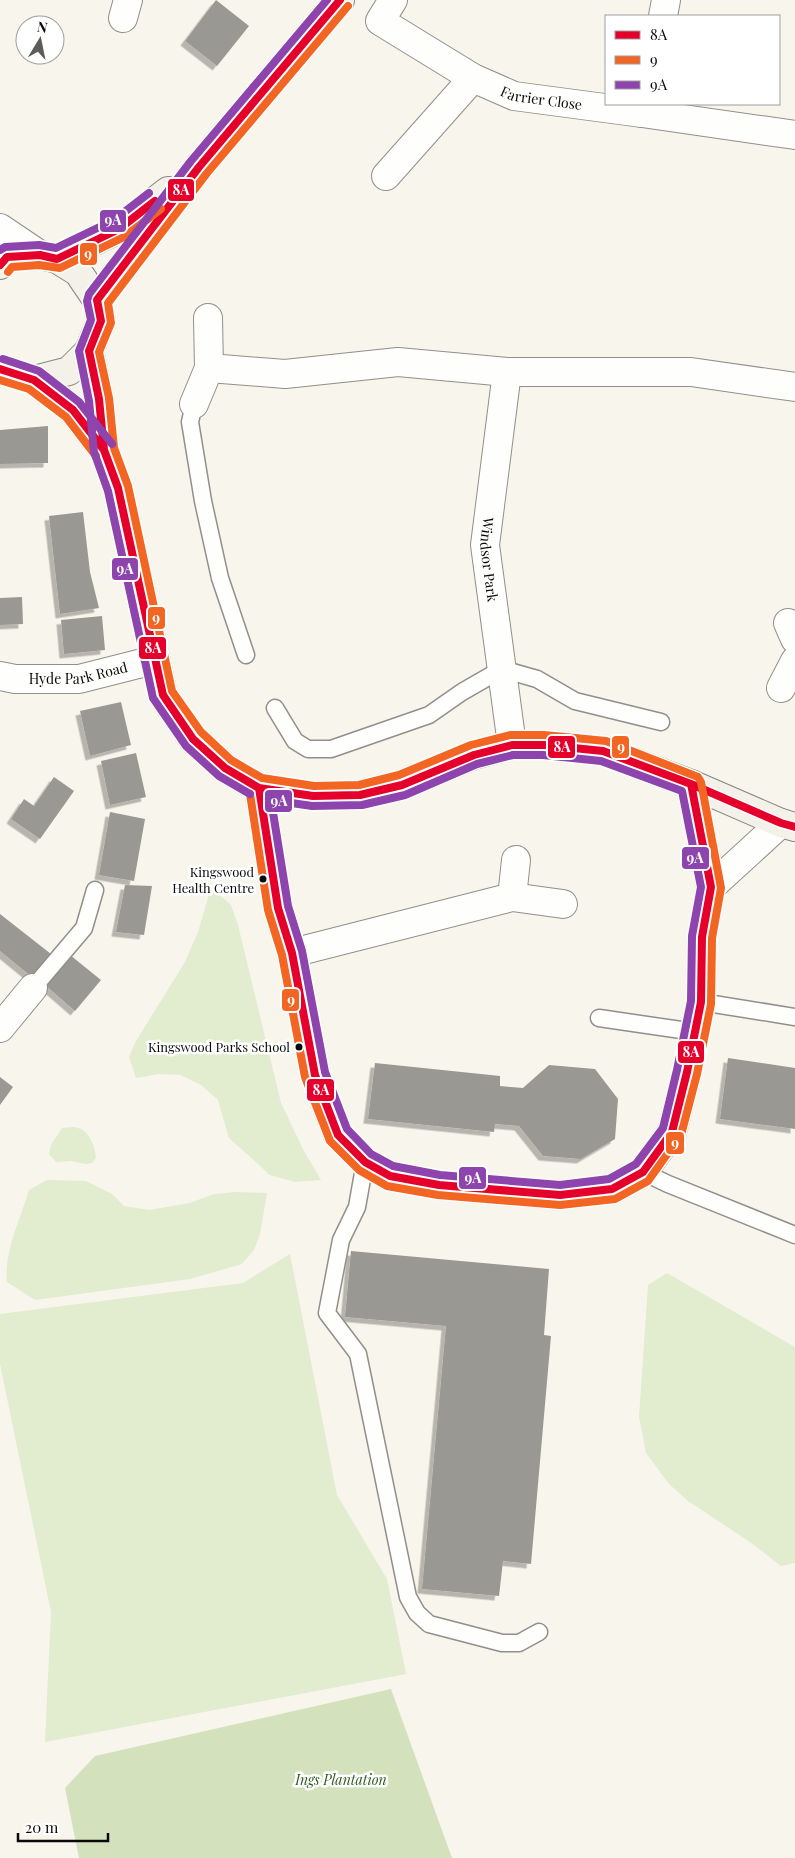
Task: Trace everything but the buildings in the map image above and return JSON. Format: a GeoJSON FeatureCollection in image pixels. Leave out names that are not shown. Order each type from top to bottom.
{"type":"FeatureCollection","features":[{"type":"Feature","properties":{"kind":"street"},"geometry":{"type":"LineString","coordinates":[[97,300],[199,167],[340,0]]}},
{"type":"Feature","properties":{"kind":"street","name":"Farrier Close"},"geometry":{"type":"LineString","coordinates":[[393,0],[380,21],[473,78],[514,96],[643,109],[795,135]]}},
{"type":"Feature","properties":{"kind":"street"},"geometry":{"type":"LineString","coordinates":[[663,15],[666,0]]}},
{"type":"Feature","properties":{"kind":"street"},"geometry":{"type":"LineString","coordinates":[[386,176],[473,78]]}},
{"type":"Feature","properties":{"kind":"street"},"geometry":{"type":"LineString","coordinates":[[0,265],[7,257],[49,257],[119,229],[199,167]]}},
{"type":"Feature","properties":{"kind":"street"},"geometry":{"type":"LineString","coordinates":[[0,228],[78,272],[97,300],[101,321],[89,351],[69,371],[34,380]]}},
{"type":"Feature","properties":{"kind":"street"},"geometry":{"type":"LineString","coordinates":[[194,404],[208,368],[208,318]]}},
{"type":"Feature","properties":{"kind":"street"},"geometry":{"type":"LineString","coordinates":[[89,351],[99,399],[104,450],[118,488],[163,695],[193,739],[225,768],[259,788],[313,796],[360,796],[402,785],[474,755],[512,745],[544,745],[603,751],[691,784],[788,825],[711,887]]}},
{"type":"Feature","properties":{"kind":"street"},"geometry":{"type":"LineString","coordinates":[[208,368],[284,374],[398,362],[507,372],[690,372],[795,387]]}},
{"type":"Feature","properties":{"kind":"street"},"geometry":{"type":"LineString","coordinates":[[0,370],[34,380],[73,410],[104,450]]}},
{"type":"Feature","properties":{"kind":"street","name":"Windsor Park"},"geometry":{"type":"LineString","coordinates":[[507,372],[485,545],[512,745]]}},
{"type":"Feature","properties":{"kind":"street","name":"Hyde Park Road"},"geometry":{"type":"LineString","coordinates":[[0,676],[15,679],[79,679],[154,660]]}},
{"type":"Feature","properties":{"kind":"street"},"geometry":{"type":"LineString","coordinates":[[780,688],[795,661]]}},
{"type":"Feature","properties":{"kind":"street"},"geometry":{"type":"LineString","coordinates":[[259,788],[278,908],[292,952],[315,1075],[338,1135],[365,1162],[390,1176],[439,1185],[560,1195],[612,1189],[642,1172],[672,1132],[701,1002],[702,937],[711,887],[691,784]]}},
{"type":"Feature","properties":{"kind":"street"},"geometry":{"type":"LineString","coordinates":[[512,897],[516,860]]}},
{"type":"Feature","properties":{"kind":"street"},"geometry":{"type":"LineString","coordinates":[[292,952],[512,897],[563,904]]}},
{"type":"Feature","properties":{"kind":"street"},"geometry":{"type":"LineString","coordinates":[[2,1019],[33,988]]}},
{"type":"Feature","properties":{"kind":"lane"},"geometry":{"type":"LineString","coordinates":[[194,404],[190,422],[203,501],[220,578],[246,655]]}},
{"type":"Feature","properties":{"kind":"lane"},"geometry":{"type":"LineString","coordinates":[[275,708],[295,741],[308,749],[331,749],[429,715],[462,692],[502,669],[538,679],[575,701],[661,722]]}},
{"type":"Feature","properties":{"kind":"lane"},"geometry":{"type":"LineString","coordinates":[[33,988],[84,928],[95,890]]}},
{"type":"Feature","properties":{"kind":"lane"},"geometry":{"type":"LineString","coordinates":[[701,1002],[795,1017]]}},
{"type":"Feature","properties":{"kind":"lane"},"geometry":{"type":"LineString","coordinates":[[598,1018],[695,1032]]}},
{"type":"Feature","properties":{"kind":"lane"},"geometry":{"type":"LineString","coordinates":[[365,1162],[357,1207],[341,1240],[328,1313],[358,1354],[408,1596],[416,1613],[429,1624],[502,1643],[518,1643],[539,1632]]}},
{"type":"Feature","properties":{"kind":"lane"},"geometry":{"type":"LineString","coordinates":[[642,1172],[795,1235]]}},
{"type":"Feature","properties":{"kind":"green space"},"geometry":{"type":"Polygon","coordinates":[[[211,888],[231,905],[238,925],[281,1103],[304,1151],[321,1180],[295,1182],[270,1175],[229,1138],[218,1100],[201,1085],[181,1075],[159,1074],[136,1078],[129,1057],[136,1041],[185,962],[198,932],[211,888]]]}},
{"type":"Feature","properties":{"kind":"green space"},"geometry":{"type":"Polygon","coordinates":[[[76,1127],[86,1132],[93,1144],[96,1158],[92,1163],[56,1162],[49,1154],[51,1145],[62,1128],[76,1127]]]}},
{"type":"Feature","properties":{"kind":"green space"},"geometry":{"type":"Polygon","coordinates":[[[47,1180],[86,1181],[112,1194],[124,1206],[149,1210],[190,1203],[214,1194],[236,1192],[267,1193],[260,1234],[254,1250],[242,1264],[190,1279],[35,1300],[7,1282],[8,1258],[29,1190],[47,1180]]]}},
{"type":"Feature","properties":{"kind":"green space"},"geometry":{"type":"Polygon","coordinates":[[[290,1254],[337,1495],[387,1579],[406,1674],[45,1742],[51,1612],[0,1364],[0,1314],[243,1283],[290,1254]]]}},
{"type":"Feature","properties":{"kind":"green space"},"geometry":{"type":"Polygon","coordinates":[[[667,1273],[795,1347],[795,1563],[781,1566],[750,1542],[688,1501],[669,1484],[646,1453],[639,1417],[648,1285],[667,1273]]]}},
{"type":"Feature","properties":{"kind":"green space","name":"Ings Plantation"},"geometry":{"type":"Polygon","coordinates":[[[391,1689],[452,1858],[79,1858],[65,1788],[95,1756],[391,1689]]]}},
{"type":"Feature","properties":{"kind":"transit line","name":"9A"},"geometry":{"type":"LineString","coordinates":[[250,794],[219,776],[186,746],[153,698],[108,491],[94,452],[89,401],[79,351],[91,320],[87,301],[89,294],[191,161],[327,0]]}},
{"type":"Feature","properties":{"kind":"transit line","name":"8A"},"geometry":{"type":"LineString","coordinates":[[340,0],[199,167],[97,300],[101,321],[89,351],[99,399],[104,450],[118,488],[163,695],[193,739],[225,768],[259,788],[313,796],[360,795],[402,785],[474,755],[512,745],[544,745],[603,751],[691,784],[781,823],[795,827]]}},
{"type":"Feature","properties":{"kind":"transit line","name":"9"},"geometry":{"type":"LineString","coordinates":[[250,794],[268,910],[282,955],[305,1077],[330,1141],[359,1170],[387,1186],[438,1195],[560,1205],[615,1199],[648,1181],[681,1135],[697,1074],[711,1004],[712,938],[721,888],[701,782],[698,777],[606,741],[544,735],[510,735],[471,745],[399,775],[359,785],[314,786],[262,778],[231,760],[201,732],[172,691],[128,486],[114,448],[109,398],[99,352],[111,323],[108,303],[207,173],[348,6]]}},
{"type":"Feature","properties":{"kind":"transit line","name":"9A"},"geometry":{"type":"LineString","coordinates":[[0,250],[5,247],[39,245],[56,248],[114,220],[149,193]]}},
{"type":"Feature","properties":{"kind":"transit line","name":"8A"},"geometry":{"type":"LineString","coordinates":[[0,265],[7,257],[40,255],[57,259],[119,229],[155,201]]}},
{"type":"Feature","properties":{"kind":"transit line","name":"9"},"geometry":{"type":"LineString","coordinates":[[8,272],[12,267],[39,265],[60,268],[124,237],[161,209]]}},
{"type":"Feature","properties":{"kind":"transit line","name":"9A"},"geometry":{"type":"LineString","coordinates":[[3,359],[39,371],[79,402],[112,444]]}},
{"type":"Feature","properties":{"kind":"transit line","name":"8A"},"geometry":{"type":"LineString","coordinates":[[0,369],[34,380],[73,410],[104,450]]}},
{"type":"Feature","properties":{"kind":"transit line","name":"9"},"geometry":{"type":"LineString","coordinates":[[0,380],[29,389],[66,417],[96,456]]}},
{"type":"Feature","properties":{"kind":"transit line","name":"9A"},"geometry":{"type":"LineString","coordinates":[[513,755],[543,755],[601,761],[682,791],[701,887],[692,936],[691,1001],[663,1128],[636,1164],[609,1179],[560,1185],[440,1175],[393,1166],[371,1154],[347,1129],[325,1072],[302,951],[288,906],[271,800],[312,806],[362,805],[405,795],[477,764],[513,755]]}},
{"type":"Feature","properties":{"kind":"transit line","name":"8A"},"geometry":{"type":"LineString","coordinates":[[259,788],[278,908],[292,953],[315,1075],[338,1135],[365,1162],[390,1176],[439,1185],[560,1195],[612,1189],[643,1172],[672,1132],[687,1072],[701,1002],[702,937],[711,887],[691,784]]}},
{"type":"Feature","properties":{"kind":"place","name":"Kingswood Health Centre"},"geometry":{"type":"Point","coordinates":[263,879]}},
{"type":"Feature","properties":{"kind":"place","name":"Kingswood Parks School"},"geometry":{"type":"Point","coordinates":[299,1047]}}]}
